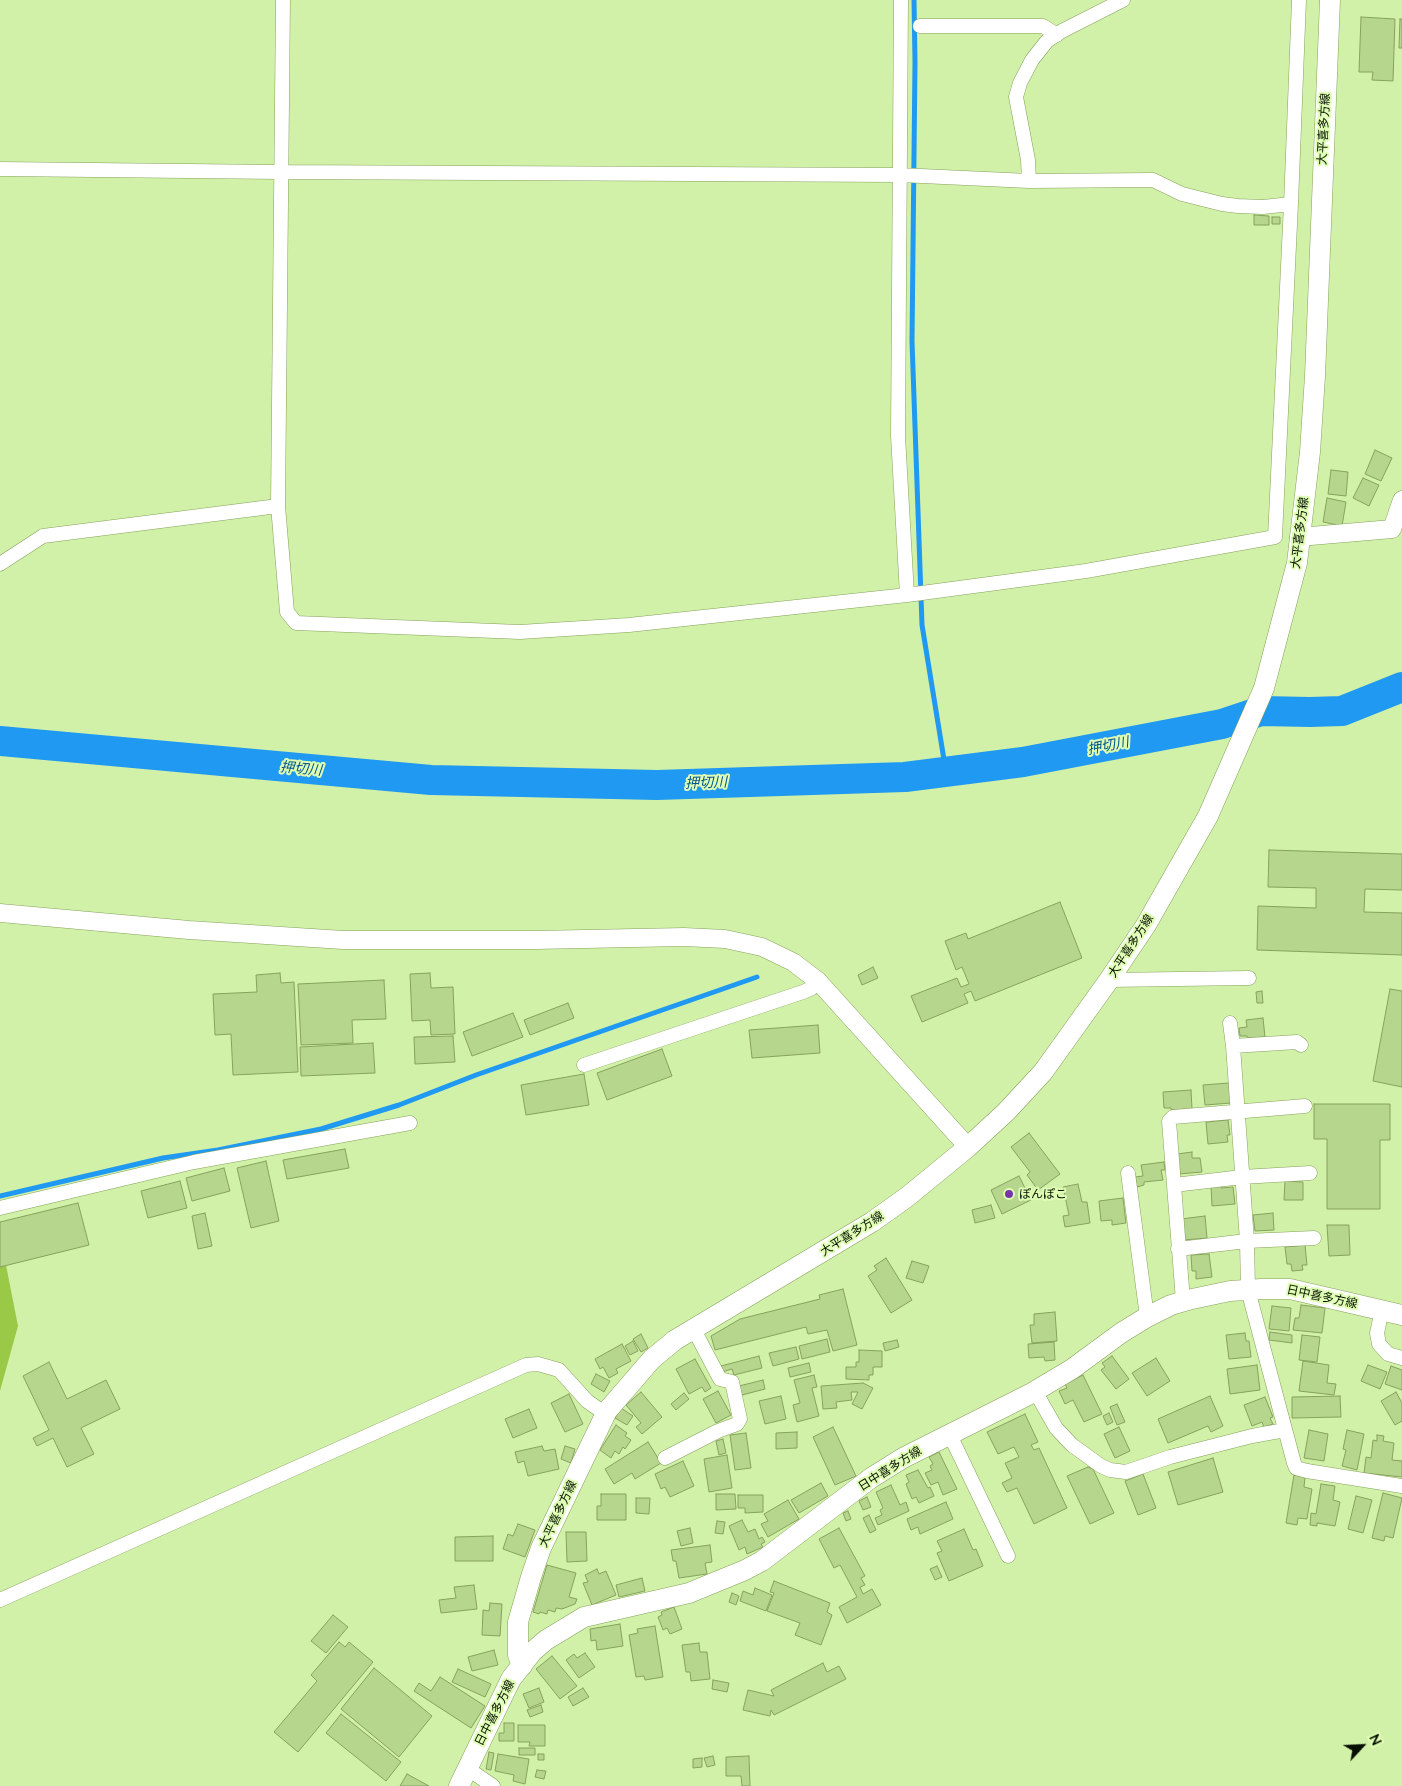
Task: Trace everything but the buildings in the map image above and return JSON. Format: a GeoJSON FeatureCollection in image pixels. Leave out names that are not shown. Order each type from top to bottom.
{"type":"FeatureCollection","features":[{"type":"Feature","properties":{"kind":"main road","name":"大平喜多方線"},"geometry":{"type":"LineString","coordinates":[[522,1666],[518,1655],[518,1622],[531,1577],[541,1548],[607,1411],[652,1359],[675,1340],[872,1222],[907,1197],[968,1147],[1006,1112],[1043,1072],[1109,980],[1146,925],[1208,816],[1264,688],[1297,563],[1310,452],[1314,385],[1330,0]]}},
{"type":"Feature","properties":{"kind":"main road","name":"日中喜多方線"},"geometry":{"type":"LineString","coordinates":[[463,1778],[511,1679],[532,1652],[546,1640],[584,1618],[689,1593],[745,1570],[762,1560],[872,1478],[904,1458],[1035,1391],[1072,1369],[1121,1333],[1147,1317],[1183,1301],[1230,1291],[1290,1289],[1402,1315]]}},
{"type":"Feature","properties":{"kind":"street"},"geometry":{"type":"LineString","coordinates":[[283,0],[278,506],[287,612],[296,623],[520,632],[629,625],[907,595],[1086,571],[1275,537],[1292,204],[1299,0]]}},
{"type":"Feature","properties":{"kind":"street"},"geometry":{"type":"LineString","coordinates":[[901,0],[898,436],[907,595]]}},
{"type":"Feature","properties":{"kind":"street"},"geometry":{"type":"LineString","coordinates":[[1029,181],[1028,160],[1016,97],[1020,83],[1032,60],[1047,41],[1123,0]]}},
{"type":"Feature","properties":{"kind":"street"},"geometry":{"type":"LineString","coordinates":[[920,26],[1043,26],[1057,35]]}},
{"type":"Feature","properties":{"kind":"street"},"geometry":{"type":"LineString","coordinates":[[0,169],[900,175],[1029,181],[1153,180],[1182,194],[1222,204],[1252,207],[1292,204]]}},
{"type":"Feature","properties":{"kind":"street"},"geometry":{"type":"LineString","coordinates":[[1299,537],[1356,534],[1392,529],[1402,500]]}},
{"type":"Feature","properties":{"kind":"street"},"geometry":{"type":"LineString","coordinates":[[0,564],[43,536],[278,506]]}},
{"type":"Feature","properties":{"kind":"street"},"geometry":{"type":"LineString","coordinates":[[0,913],[189,930],[343,940],[526,940],[684,937],[725,939],[762,947],[793,962],[818,981],[968,1147]]}},
{"type":"Feature","properties":{"kind":"street"},"geometry":{"type":"LineString","coordinates":[[1109,980],[1249,978]]}},
{"type":"Feature","properties":{"kind":"street"},"geometry":{"type":"LineString","coordinates":[[584,1065],[803,992],[812,988],[818,981]]}},
{"type":"Feature","properties":{"kind":"street"},"geometry":{"type":"LineString","coordinates":[[1230,1023],[1247,1241],[1248,1290],[1296,1468],[1402,1486]]}},
{"type":"Feature","properties":{"kind":"street"},"geometry":{"type":"LineString","coordinates":[[1233,1046],[1297,1042],[1301,1044]]}},
{"type":"Feature","properties":{"kind":"street"},"geometry":{"type":"LineString","coordinates":[[1183,1301],[1169,1121],[1173,1117],[1306,1106]]}},
{"type":"Feature","properties":{"kind":"street"},"geometry":{"type":"LineString","coordinates":[[0,1208],[194,1162],[410,1123]]}},
{"type":"Feature","properties":{"kind":"street"},"geometry":{"type":"LineString","coordinates":[[1174,1185],[1310,1172]]}},
{"type":"Feature","properties":{"kind":"street"},"geometry":{"type":"LineString","coordinates":[[1128,1173],[1147,1317]]}},
{"type":"Feature","properties":{"kind":"street"},"geometry":{"type":"LineString","coordinates":[[1178,1250],[1247,1241],[1314,1238]]}},
{"type":"Feature","properties":{"kind":"street"},"geometry":{"type":"LineString","coordinates":[[1382,1310],[1377,1333],[1379,1344],[1388,1354],[1402,1358]]}},
{"type":"Feature","properties":{"kind":"street"},"geometry":{"type":"LineString","coordinates":[[664,1458],[718,1431],[737,1424],[740,1419],[732,1382],[720,1380],[693,1328]]}},
{"type":"Feature","properties":{"kind":"street"},"geometry":{"type":"LineString","coordinates":[[0,1600],[532,1364],[559,1370],[588,1401],[597,1408],[607,1411]]}},
{"type":"Feature","properties":{"kind":"street"},"geometry":{"type":"LineString","coordinates":[[1035,1391],[1056,1428],[1072,1445],[1101,1466],[1110,1470],[1126,1472],[1170,1457],[1252,1436],[1285,1430]]}},
{"type":"Feature","properties":{"kind":"street"},"geometry":{"type":"LineString","coordinates":[[950,1435],[1008,1556]]}},
{"type":"Feature","properties":{"kind":"street"},"geometry":{"type":"LineString","coordinates":[[463,1778],[474,1773],[493,1786]]}},
{"type":"Feature","properties":{"kind":"green space"},"geometry":{"type":"Polygon","coordinates":[[[0,1258],[5,1260],[18,1326],[0,1391],[0,1258]]]}},
{"type":"Feature","properties":{"kind":"waterway"},"geometry":{"type":"LineString","coordinates":[[914,0],[912,341],[922,625],[946,772]]}},
{"type":"Feature","properties":{"kind":"waterway","name":"押切川"},"geometry":{"type":"LineString","coordinates":[[0,741],[431,780],[657,785],[905,777],[1023,762],[1222,724],[1261,711],[1342,711],[1402,687]]}},
{"type":"Feature","properties":{"kind":"waterway"},"geometry":{"type":"LineString","coordinates":[[0,1196],[163,1158],[218,1150],[321,1129],[399,1105],[476,1075],[757,977]]}},
{"type":"Feature","properties":{"kind":"place","name":"ぽんぽこ"},"geometry":{"type":"Point","coordinates":[1009,1194]}}]}
